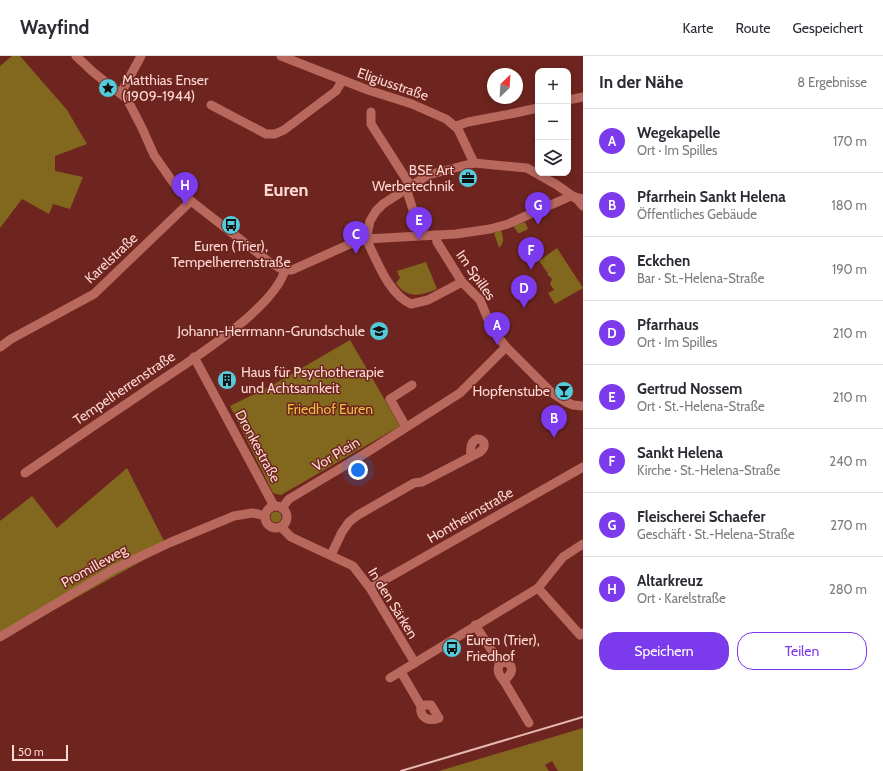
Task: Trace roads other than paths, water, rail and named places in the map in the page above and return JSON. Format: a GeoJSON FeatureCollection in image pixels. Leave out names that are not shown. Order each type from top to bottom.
{"type":"FeatureCollection","features":[{"type":"Feature","properties":{"kind":"street"},"geometry":{"type":"LineString","coordinates":[[76,56],[102,80],[127,99],[135,113],[154,156],[177,188],[191,201],[268,261],[288,270],[350,244],[366,239],[436,235],[496,228],[571,196],[583,199]]}},
{"type":"Feature","properties":{"kind":"street"},"geometry":{"type":"LineString","coordinates":[[121,93],[141,56]]}},
{"type":"Feature","properties":{"kind":"street","name":"Eligiusstraße"},"geometry":{"type":"LineString","coordinates":[[281,56],[342,81],[428,111],[446,119],[456,126]]}},
{"type":"Feature","properties":{"kind":"street"},"geometry":{"type":"LineString","coordinates":[[211,105],[266,134],[275,134],[284,130],[336,91],[342,81]]}},
{"type":"Feature","properties":{"kind":"street"},"geometry":{"type":"LineString","coordinates":[[571,99],[583,96]]}},
{"type":"Feature","properties":{"kind":"street"},"geometry":{"type":"LineString","coordinates":[[474,163],[456,126],[468,122],[535,109]]}},
{"type":"Feature","properties":{"kind":"street"},"geometry":{"type":"LineString","coordinates":[[371,112],[371,124],[408,187],[421,235]]}},
{"type":"Feature","properties":{"kind":"street"},"geometry":{"type":"LineString","coordinates":[[462,282],[428,300],[411,304],[397,295],[387,281],[366,239],[370,221],[376,211],[383,204],[428,174],[474,163],[526,168],[546,179],[583,206]]}},
{"type":"Feature","properties":{"kind":"street","name":"Karelstraße"},"geometry":{"type":"LineString","coordinates":[[0,347],[11,339],[94,294],[191,201]]}},
{"type":"Feature","properties":{"kind":"street","name":"Im Spilles"},"geometry":{"type":"LineString","coordinates":[[436,235],[437,242],[462,282],[480,300],[492,329],[506,347],[551,392],[566,402],[583,408]]}},
{"type":"Feature","properties":{"kind":"street","name":"Tempelherrenstraße"},"geometry":{"type":"LineString","coordinates":[[25,473],[194,357],[246,319],[276,288],[288,270]]}},
{"type":"Feature","properties":{"kind":"street","name":"Vor Plein"},"geometry":{"type":"LineString","coordinates":[[278,507],[460,393],[506,347]]}},
{"type":"Feature","properties":{"kind":"street","name":"Dronkestraße"},"geometry":{"type":"LineString","coordinates":[[194,357],[278,507]]}},
{"type":"Feature","properties":{"kind":"street"},"geometry":{"type":"LineString","coordinates":[[406,427],[390,400],[412,385]]}},
{"type":"Feature","properties":{"kind":"street"},"geometry":{"type":"LineString","coordinates":[[583,403],[583,408]]}},
{"type":"Feature","properties":{"kind":"street"},"geometry":{"type":"LineString","coordinates":[[331,555],[342,532],[349,522],[358,514],[414,483],[422,482],[471,456]]}},
{"type":"Feature","properties":{"kind":"street","name":"Hontheimstraße"},"geometry":{"type":"LineString","coordinates":[[370,588],[583,467]]}},
{"type":"Feature","properties":{"kind":"street"},"geometry":{"type":"LineString","coordinates":[[278,507],[286,513],[287,520],[281,527],[272,527],[267,523],[265,516],[267,511],[278,507]]}},
{"type":"Feature","properties":{"kind":"street","name":"Promilleweg"},"geometry":{"type":"LineString","coordinates":[[0,636],[114,569],[205,527],[234,516],[258,514],[265,516]]}},
{"type":"Feature","properties":{"kind":"street","name":"In den Särken"},"geometry":{"type":"LineString","coordinates":[[281,527],[291,537],[353,566],[370,588],[415,663]]}},
{"type":"Feature","properties":{"kind":"street"},"geometry":{"type":"LineString","coordinates":[[390,678],[538,588],[563,557],[583,544]]}},
{"type":"Feature","properties":{"kind":"street"},"geometry":{"type":"LineString","coordinates":[[538,588],[582,637]]}},
{"type":"Feature","properties":{"kind":"street"},"geometry":{"type":"LineString","coordinates":[[475,625],[500,663]]}},
{"type":"Feature","properties":{"kind":"street"},"geometry":{"type":"LineString","coordinates":[[500,663],[508,662],[512,669],[510,675],[504,681]]}},
{"type":"Feature","properties":{"kind":"street"},"geometry":{"type":"LineString","coordinates":[[500,663],[498,669],[529,723]]}},
{"type":"Feature","properties":{"kind":"street"},"geometry":{"type":"LineString","coordinates":[[401,672],[421,706]]}},
{"type":"Feature","properties":{"kind":"railway"},"geometry":{"type":"LineString","coordinates":[[401,771],[583,717]]}},
{"type":"Feature","properties":{"kind":"place","name":"Matthias Enser (1909-1944)"},"geometry":{"type":"Point","coordinates":[108,88]}},
{"type":"Feature","properties":{"kind":"place","name":"BSE Art Werbetechnik"},"geometry":{"type":"Point","coordinates":[468,178]}},
{"type":"Feature","properties":{"kind":"place","name":"Altarkreuz"},"geometry":{"type":"Point","coordinates":[185,205]}},
{"type":"Feature","properties":{"kind":"place","name":"Euren (Trier), Tempelherrenstraße"},"geometry":{"type":"Point","coordinates":[231,225]}},
{"type":"Feature","properties":{"kind":"place","name":"Fleischerei Schaefer"},"geometry":{"type":"Point","coordinates":[538,225]}},
{"type":"Feature","properties":{"kind":"place","name":"Gertrud Nossem"},"geometry":{"type":"Point","coordinates":[419,240]}},
{"type":"Feature","properties":{"kind":"place","name":"Eckchen"},"geometry":{"type":"Point","coordinates":[356,254]}},
{"type":"Feature","properties":{"kind":"place","name":"Sankt Helena"},"geometry":{"type":"Point","coordinates":[531,270]}},
{"type":"Feature","properties":{"kind":"place","name":"Pfarrhaus"},"geometry":{"type":"Point","coordinates":[524,308]}},
{"type":"Feature","properties":{"kind":"place","name":"Johann-Herrmann-Grundschule"},"geometry":{"type":"Point","coordinates":[379,331]}},
{"type":"Feature","properties":{"kind":"place","name":"Wegekapelle"},"geometry":{"type":"Point","coordinates":[497,345]}},
{"type":"Feature","properties":{"kind":"place","name":"Haus für Psychotherapie und Achtsamkeit"},"geometry":{"type":"Point","coordinates":[227,380]}},
{"type":"Feature","properties":{"kind":"place","name":"Hopfenstube"},"geometry":{"type":"Point","coordinates":[564,391]}},
{"type":"Feature","properties":{"kind":"place","name":"Pfarrhein Sankt Helena"},"geometry":{"type":"Point","coordinates":[554,438]}},
{"type":"Feature","properties":{"kind":"place","name":"Euren (Trier), Friedhof"},"geometry":{"type":"Point","coordinates":[452,648]}},
{"type":"Feature","properties":{"kind":"district","name":"Euren"},"geometry":{"type":"Point","coordinates":[286,190]}},
{"type":"Feature","properties":{"kind":"park label","name":"Friedhof Euren"},"geometry":{"type":"Point","coordinates":[330,409]}}]}
